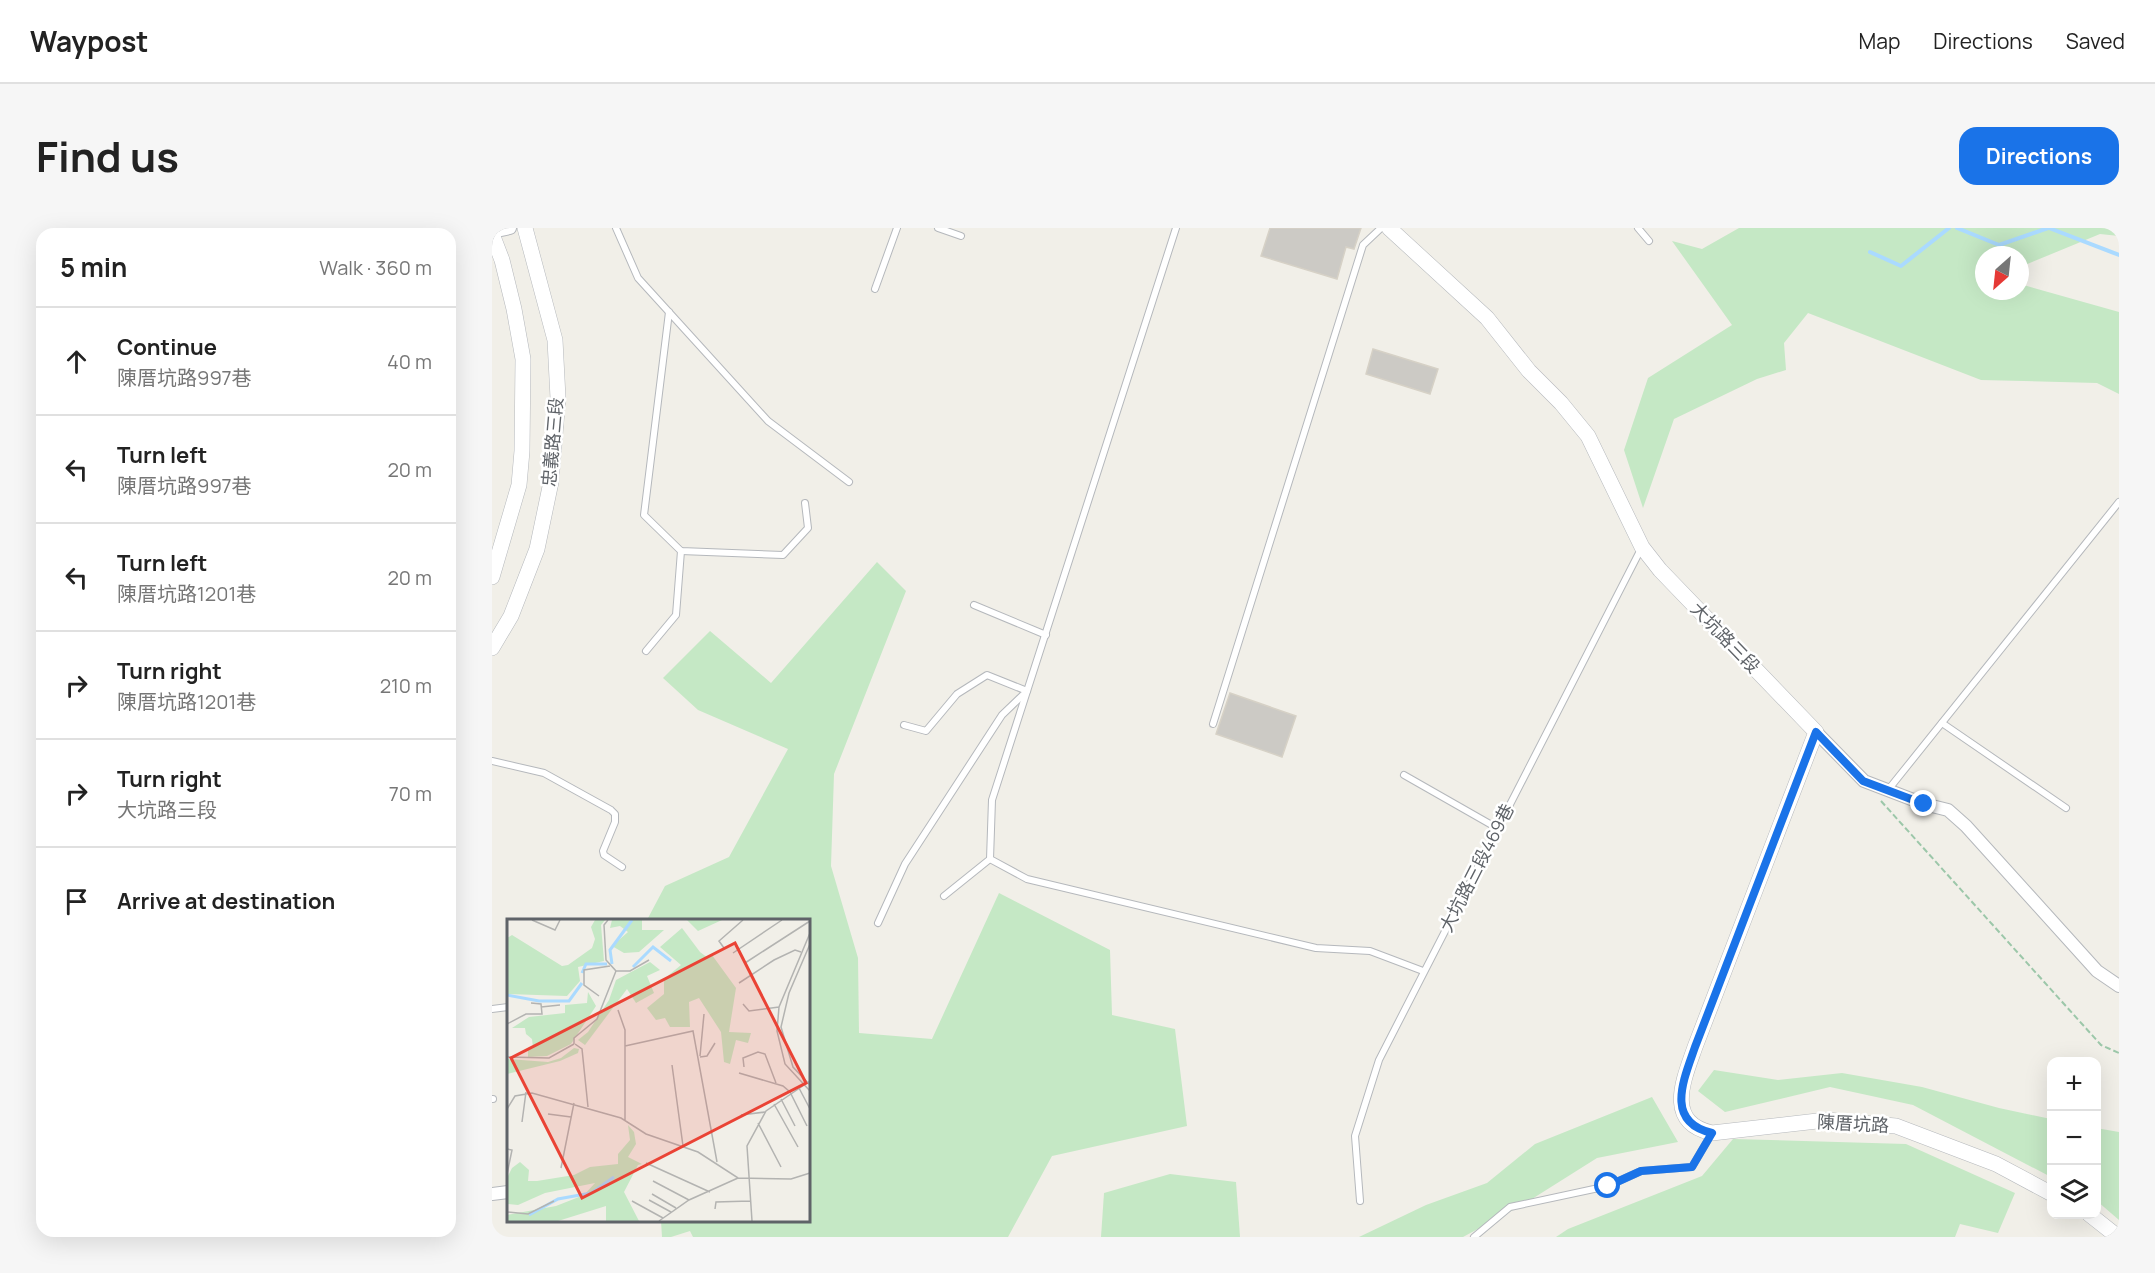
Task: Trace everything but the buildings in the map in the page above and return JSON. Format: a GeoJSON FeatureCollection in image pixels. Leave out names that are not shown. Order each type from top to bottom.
{"type":"FeatureCollection","features":[{"type":"Feature","properties":{"kind":"street"},"geometry":{"type":"LineString","coordinates":[[492,233],[510,228]]}},
{"type":"Feature","properties":{"kind":"street","name":"忠義路三段"},"geometry":{"type":"LineString","coordinates":[[492,648],[511,615],[537,549],[551,482],[558,398],[555,340],[525,228]]}},
{"type":"Feature","properties":{"kind":"street","name":"大坑路三段"},"geometry":{"type":"LineString","coordinates":[[1389,228],[1487,318],[1529,371],[1561,403],[1588,436],[1642,547],[1660,570],[1863,781],[1883,795],[1948,810],[1966,826],[2097,971],[2119,986]]}},
{"type":"Feature","properties":{"kind":"street","name":"忠義路三段"},"geometry":{"type":"LineString","coordinates":[[492,233],[502,260],[523,359],[522,451],[519,485],[492,577]]}},
{"type":"Feature","properties":{"kind":"street"},"geometry":{"type":"LineString","coordinates":[[1712,1133],[1701,1131],[1686,1118],[1680,1101],[1684,1080],[1816,732]]}},
{"type":"Feature","properties":{"kind":"street","name":"陳厝坑路"},"geometry":{"type":"LineString","coordinates":[[1712,1133],[1826,1120],[1896,1126],[1996,1164],[2047,1191]]}},
{"type":"Feature","properties":{"kind":"street"},"geometry":{"type":"LineString","coordinates":[[492,1194],[507,1192]]}},
{"type":"Feature","properties":{"kind":"street"},"geometry":{"type":"LineString","coordinates":[[2094,1219],[2118,1237]]}},
{"type":"Feature","properties":{"kind":"lane"},"geometry":{"type":"LineString","coordinates":[[616,228],[638,278],[768,421],[849,482]]}},
{"type":"Feature","properties":{"kind":"lane"},"geometry":{"type":"LineString","coordinates":[[875,289],[897,228]]}},
{"type":"Feature","properties":{"kind":"lane"},"geometry":{"type":"LineString","coordinates":[[938,228],[961,236]]}},
{"type":"Feature","properties":{"kind":"lane"},"geometry":{"type":"LineString","coordinates":[[945,896],[990,859],[992,800],[1176,228]]}},
{"type":"Feature","properties":{"kind":"lane"},"geometry":{"type":"LineString","coordinates":[[1213,724],[1363,245],[1381,228]]}},
{"type":"Feature","properties":{"kind":"lane"},"geometry":{"type":"LineString","coordinates":[[1638,228],[1649,241]]}},
{"type":"Feature","properties":{"kind":"lane"},"geometry":{"type":"LineString","coordinates":[[669,312],[644,515],[681,551],[783,555],[808,528],[805,503]]}},
{"type":"Feature","properties":{"kind":"lane"},"geometry":{"type":"LineString","coordinates":[[1883,795],[2119,502]]}},
{"type":"Feature","properties":{"kind":"lane","name":"大坑路三段469巷"},"geometry":{"type":"LineString","coordinates":[[1360,1201],[1355,1136],[1379,1060],[1642,547]]}},
{"type":"Feature","properties":{"kind":"lane"},"geometry":{"type":"LineString","coordinates":[[646,651],[676,615],[681,551]]}},
{"type":"Feature","properties":{"kind":"lane"},"geometry":{"type":"LineString","coordinates":[[974,605],[1046,635]]}},
{"type":"Feature","properties":{"kind":"lane"},"geometry":{"type":"LineString","coordinates":[[904,725],[926,731],[957,694],[987,675],[1027,690]]}},
{"type":"Feature","properties":{"kind":"lane"},"geometry":{"type":"LineString","coordinates":[[878,923],[905,864],[1002,715],[1027,690]]}},
{"type":"Feature","properties":{"kind":"lane"},"geometry":{"type":"LineString","coordinates":[[1942,723],[2066,808]]}},
{"type":"Feature","properties":{"kind":"lane"},"geometry":{"type":"LineString","coordinates":[[492,761],[544,773],[611,810],[615,814],[615,822],[603,851],[604,855],[622,867]]}},
{"type":"Feature","properties":{"kind":"lane"},"geometry":{"type":"LineString","coordinates":[[1404,775],[1497,828]]}},
{"type":"Feature","properties":{"kind":"lane"},"geometry":{"type":"LineString","coordinates":[[990,859],[1027,879],[1316,948],[1370,951],[1424,971]]}},
{"type":"Feature","properties":{"kind":"lane"},"geometry":{"type":"LineString","coordinates":[[492,1009],[507,1007]]}},
{"type":"Feature","properties":{"kind":"lane"},"geometry":{"type":"LineString","coordinates":[[1474,1237],[1510,1207],[1608,1186],[1641,1171],[1692,1167],[1712,1133]]}},
{"type":"Feature","properties":{"kind":"path"},"geometry":{"type":"LineString","coordinates":[[1883,795],[2101,1045],[2119,1053]]}},
{"type":"Feature","properties":{"kind":"green space"},"geometry":{"type":"Polygon","coordinates":[[[1739,228],[2119,228],[2119,236],[2100,234],[2029,263],[2029,246],[1975,246],[1975,300],[2029,300],[2029,287],[2119,312],[2119,394],[2097,383],[1981,380],[1808,313],[1784,343],[1786,370],[1757,379],[1674,419],[1643,508],[1624,450],[1648,378],[1732,325],[1672,241],[1702,249],[1739,228]]]}},
{"type":"Feature","properties":{"kind":"green space"},"geometry":{"type":"Polygon","coordinates":[[[877,562],[906,591],[834,774],[831,866],[858,958],[859,1033],[932,1039],[999,893],[1110,950],[1112,1015],[1175,1029],[1187,1126],[1052,1156],[1008,1237],[693,1237],[690,1231],[671,1237],[662,1237],[661,1222],[810,1222],[810,919],[648,919],[665,886],[729,857],[788,749],[698,710],[663,678],[710,631],[771,683],[877,562]]]}},
{"type":"Feature","properties":{"kind":"green space"},"geometry":{"type":"Polygon","coordinates":[[[1714,1070],[1778,1080],[1842,1073],[1922,1087],[2047,1118],[2047,1175],[1913,1105],[1830,1087],[1725,1112],[1698,1091],[1714,1070]]]}},
{"type":"Feature","properties":{"kind":"green space"},"geometry":{"type":"Polygon","coordinates":[[[1652,1097],[1678,1142],[1597,1158],[1524,1204],[1463,1237],[1359,1237],[1426,1205],[1487,1183],[1535,1144],[1652,1097]]]}},
{"type":"Feature","properties":{"kind":"green space"},"geometry":{"type":"Polygon","coordinates":[[[2101,1129],[2119,1132],[2119,1220],[2101,1204],[2101,1129]]]}},
{"type":"Feature","properties":{"kind":"green space"},"geometry":{"type":"Polygon","coordinates":[[[1733,1139],[1906,1144],[2015,1193],[1998,1233],[1960,1224],[1955,1237],[1556,1237],[1568,1229],[1702,1176],[1733,1139]]]}},
{"type":"Feature","properties":{"kind":"green space"},"geometry":{"type":"Polygon","coordinates":[[[1170,1174],[1236,1182],[1240,1237],[1101,1237],[1104,1193],[1170,1174]]]}},
{"type":"Feature","properties":{"kind":"waterway"},"geometry":{"type":"LineString","coordinates":[[1870,252],[1901,266],[1949,228]]}},
{"type":"Feature","properties":{"kind":"waterway"},"geometry":{"type":"LineString","coordinates":[[1957,228],[1999,245],[2048,228]]}},
{"type":"Feature","properties":{"kind":"waterway"},"geometry":{"type":"LineString","coordinates":[[2049,228],[2119,255]]}},
{"type":"Feature","properties":{"kind":"route"},"geometry":{"type":"LineString","coordinates":[[1608,1186],[1641,1171],[1692,1167],[1712,1133],[1701,1131],[1686,1118],[1680,1101],[1684,1080],[1816,732],[1863,781],[1924,804]]}}]}
